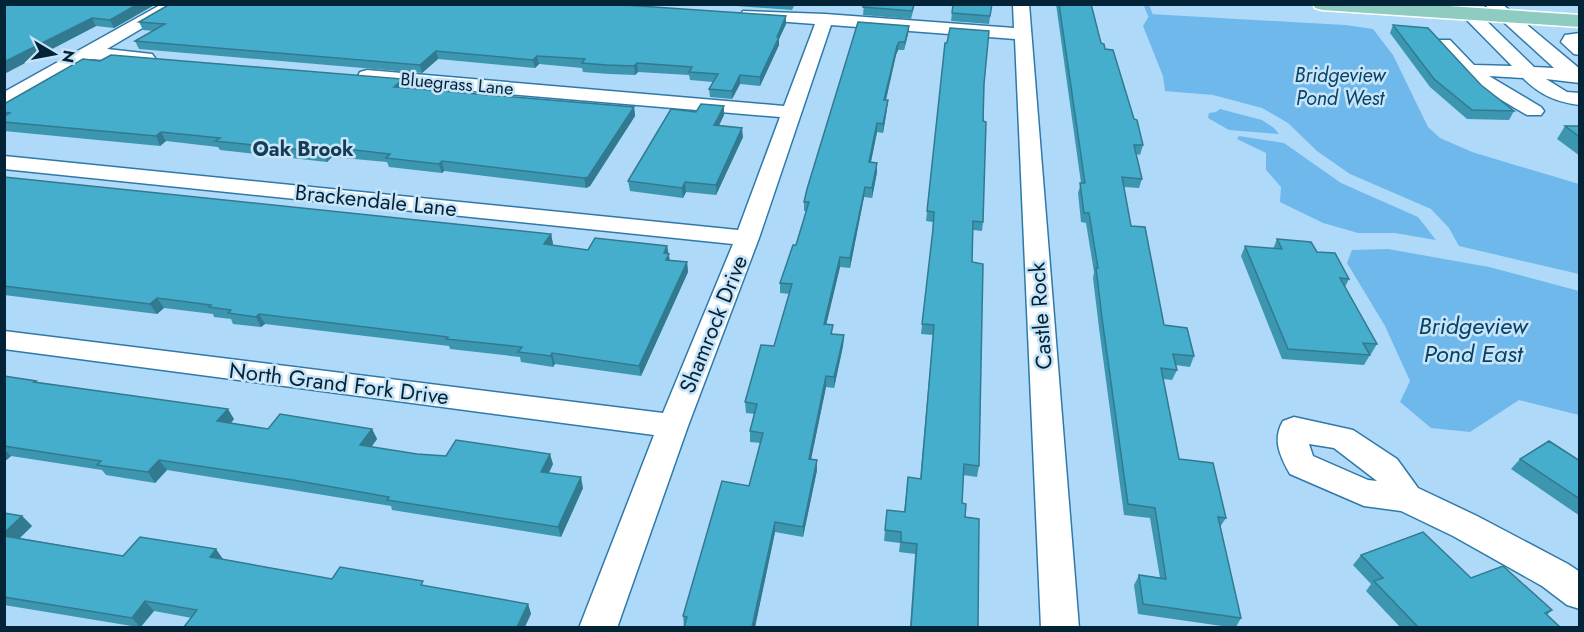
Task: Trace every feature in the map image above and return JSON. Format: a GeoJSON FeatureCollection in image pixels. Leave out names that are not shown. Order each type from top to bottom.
{"type":"FeatureCollection","features":[{"type":"Feature","properties":{"kind":"main road"},"geometry":{"type":"LineString","coordinates":[[1322,4],[1580,10]]}},
{"type":"Feature","properties":{"kind":"main road"},"geometry":{"type":"LineString","coordinates":[[1497,9],[1580,21]]}},
{"type":"Feature","properties":{"kind":"street"},"geometry":{"type":"LineString","coordinates":[[4,100],[175,4]]}},
{"type":"Feature","properties":{"kind":"street","name":"Castle Rock"},"geometry":{"type":"LineString","coordinates":[[1021,4],[1060,627]]}},
{"type":"Feature","properties":{"kind":"street"},"geometry":{"type":"LineString","coordinates":[[1471,8],[1527,71],[1550,92],[1562,97],[1580,99]]}},
{"type":"Feature","properties":{"kind":"street"},"geometry":{"type":"LineString","coordinates":[[1497,9],[1577,77]]}},
{"type":"Feature","properties":{"kind":"street"},"geometry":{"type":"LineString","coordinates":[[733,14],[1022,34]]}},
{"type":"Feature","properties":{"kind":"street","name":"Shamrock Drive"},"geometry":{"type":"LineString","coordinates":[[598,627],[673,426],[747,238],[825,19]]}},
{"type":"Feature","properties":{"kind":"street"},"geometry":{"type":"LineString","coordinates":[[1580,38],[1571,39],[1570,42],[1580,50]]}},
{"type":"Feature","properties":{"kind":"street"},"geometry":{"type":"LineString","coordinates":[[1444,44],[1478,78],[1534,111]]}},
{"type":"Feature","properties":{"kind":"street"},"geometry":{"type":"LineString","coordinates":[[88,53],[159,59]]}},
{"type":"Feature","properties":{"kind":"street"},"geometry":{"type":"LineString","coordinates":[[1469,70],[1527,71],[1577,77]]}},
{"type":"Feature","properties":{"kind":"street","name":"Bluegrass Lane"},"geometry":{"type":"LineString","coordinates":[[350,75],[791,112]]}},
{"type":"Feature","properties":{"kind":"street","name":"Brackendale Lane"},"geometry":{"type":"LineString","coordinates":[[4,162],[747,238]]}},
{"type":"Feature","properties":{"kind":"street","name":"North Grand Fork Drive"},"geometry":{"type":"LineString","coordinates":[[7,343],[673,426]]}},
{"type":"Feature","properties":{"kind":"street"},"geometry":{"type":"LineString","coordinates":[[1406,498],[1465,526],[1555,575],[1580,593]]}},
{"type":"Feature","properties":{"kind":"water","name":"Bridgeview Pond West"},"geometry":{"type":"Polygon","coordinates":[[[1150,14],[1345,25],[1373,29],[1393,55],[1428,127],[1440,138],[1472,152],[1579,184],[1579,274],[1459,246],[1449,228],[1431,209],[1350,174],[1317,151],[1288,123],[1262,108],[1213,95],[1165,91],[1163,76],[1143,26],[1150,14]]]}},
{"type":"Feature","properties":{"kind":"water"},"geometry":{"type":"Polygon","coordinates":[[[1220,109],[1262,120],[1279,134],[1229,130],[1208,118],[1209,113],[1220,109]]]}},
{"type":"Feature","properties":{"kind":"water"},"geometry":{"type":"Polygon","coordinates":[[[1239,136],[1284,143],[1341,183],[1418,217],[1436,240],[1395,233],[1358,233],[1323,223],[1280,202],[1281,187],[1266,170],[1266,153],[1237,139],[1239,136]]]}},
{"type":"Feature","properties":{"kind":"water","name":"Bridgeview Pond East"},"geometry":{"type":"Polygon","coordinates":[[[1388,249],[1489,267],[1579,291],[1579,415],[1519,400],[1470,432],[1431,428],[1400,402],[1410,381],[1385,326],[1347,263],[1352,250],[1388,249]]]}},
{"type":"Feature","properties":{"kind":"building"},"geometry":{"type":"Polygon","coordinates":[[[4,4],[138,4],[110,20],[92,18],[4,62],[4,4]]]}},
{"type":"Feature","properties":{"kind":"building"},"geometry":{"type":"Polygon","coordinates":[[[170,4],[610,4],[786,16],[760,77],[740,75],[732,91],[709,89],[718,74],[689,72],[692,67],[637,63],[634,66],[607,65],[582,63],[585,59],[537,56],[533,60],[436,51],[420,65],[135,41],[165,24],[139,22],[170,4]]]}},
{"type":"Feature","properties":{"kind":"building"},"geometry":{"type":"Polygon","coordinates":[[[864,4],[914,4],[912,11],[863,7],[864,4]]]}},
{"type":"Feature","properties":{"kind":"building"},"geometry":{"type":"Polygon","coordinates":[[[953,4],[992,4],[990,16],[952,13],[953,4]]]}},
{"type":"Feature","properties":{"kind":"building"},"geometry":{"type":"Polygon","coordinates":[[[1059,4],[1091,4],[1101,43],[1104,44],[1105,49],[1113,50],[1134,119],[1137,120],[1143,145],[1134,145],[1142,179],[1122,177],[1131,226],[1145,227],[1164,325],[1187,328],[1194,356],[1173,354],[1177,370],[1161,368],[1179,459],[1213,463],[1226,518],[1218,517],[1241,618],[1143,604],[1139,575],[1166,579],[1155,508],[1128,504],[1102,318],[1096,268],[1098,268],[1089,213],[1084,213],[1080,183],[1085,183],[1059,4]]]}},
{"type":"Feature","properties":{"kind":"building"},"geometry":{"type":"Polygon","coordinates":[[[858,22],[909,26],[905,42],[899,42],[897,46],[884,100],[888,100],[883,124],[877,123],[869,162],[877,163],[872,188],[865,187],[850,258],[840,257],[824,324],[833,325],[831,334],[844,335],[834,377],[826,376],[809,459],[817,460],[803,527],[775,522],[752,627],[684,627],[687,617],[683,616],[722,481],[749,486],[763,433],[750,431],[757,404],[745,402],[761,345],[774,346],[792,284],[780,283],[793,245],[796,245],[809,202],[804,202],[807,189],[858,22]]]}},
{"type":"Feature","properties":{"kind":"building"},"geometry":{"type":"Polygon","coordinates":[[[1393,25],[1428,28],[1481,85],[1514,111],[1472,110],[1434,79],[1393,25]]]}},
{"type":"Feature","properties":{"kind":"building"},"geometry":{"type":"Polygon","coordinates":[[[950,28],[989,31],[984,84],[983,121],[986,122],[983,222],[973,221],[972,262],[983,264],[979,466],[964,464],[962,503],[966,504],[965,517],[979,519],[978,627],[911,627],[917,544],[901,542],[901,532],[885,530],[887,510],[905,512],[908,477],[921,479],[934,325],[922,324],[934,212],[927,211],[945,43],[947,43],[950,28]]]}},
{"type":"Feature","properties":{"kind":"building"},"geometry":{"type":"Polygon","coordinates":[[[111,55],[403,79],[394,87],[634,107],[588,177],[584,178],[442,161],[439,164],[386,158],[390,154],[329,147],[323,152],[215,141],[220,138],[161,132],[156,136],[4,122],[4,116],[10,113],[4,112],[4,104],[83,59],[100,61],[111,55]]]}},
{"type":"Feature","properties":{"kind":"building"},"geometry":{"type":"Polygon","coordinates":[[[701,104],[724,106],[714,125],[742,128],[716,185],[685,182],[682,188],[628,181],[671,109],[696,112],[701,104]]]}},
{"type":"Feature","properties":{"kind":"building"},"geometry":{"type":"Polygon","coordinates":[[[1565,126],[1580,126],[1580,137],[1565,126]]]}},
{"type":"Feature","properties":{"kind":"building"},"geometry":{"type":"Polygon","coordinates":[[[4,177],[551,234],[544,244],[588,250],[595,238],[667,246],[664,253],[669,254],[666,260],[687,262],[639,366],[552,353],[551,356],[518,352],[522,347],[259,314],[256,317],[228,313],[231,310],[209,307],[211,305],[157,298],[150,304],[4,286],[4,177]]]}},
{"type":"Feature","properties":{"kind":"building"},"geometry":{"type":"Polygon","coordinates":[[[1277,239],[1311,242],[1317,252],[1335,253],[1349,279],[1340,278],[1377,344],[1363,343],[1370,355],[1288,349],[1245,246],[1282,249],[1277,239]]]}},
{"type":"Feature","properties":{"kind":"building"},"geometry":{"type":"Polygon","coordinates":[[[4,376],[228,409],[217,421],[268,429],[280,414],[372,429],[360,445],[417,454],[446,456],[456,440],[550,454],[541,472],[581,477],[558,527],[387,500],[389,497],[293,480],[159,460],[148,472],[97,465],[101,461],[4,446],[4,376]]]}},
{"type":"Feature","properties":{"kind":"building"},"geometry":{"type":"Polygon","coordinates":[[[1549,441],[1580,461],[1580,499],[1520,459],[1549,441]]]}},
{"type":"Feature","properties":{"kind":"building"},"geometry":{"type":"Polygon","coordinates":[[[4,513],[22,516],[4,533],[4,513]]]}},
{"type":"Feature","properties":{"kind":"building"},"geometry":{"type":"Polygon","coordinates":[[[1423,532],[1471,578],[1503,566],[1552,610],[1545,613],[1560,627],[1418,627],[1374,581],[1383,578],[1361,555],[1423,532]]]}},
{"type":"Feature","properties":{"kind":"building"},"geometry":{"type":"Polygon","coordinates":[[[4,536],[123,556],[140,537],[216,549],[210,557],[332,579],[340,567],[423,581],[421,585],[528,604],[517,627],[184,627],[197,610],[145,601],[132,618],[4,597],[4,536]]]}},
{"type":"Feature","properties":{"kind":"waterway"},"geometry":{"type":"LineString","coordinates":[[1146,4],[1150,14]]}},
{"type":"Feature","properties":{"kind":"district","name":"Oak Brook"},"geometry":{"type":"Point","coordinates":[303,149]}}]}
